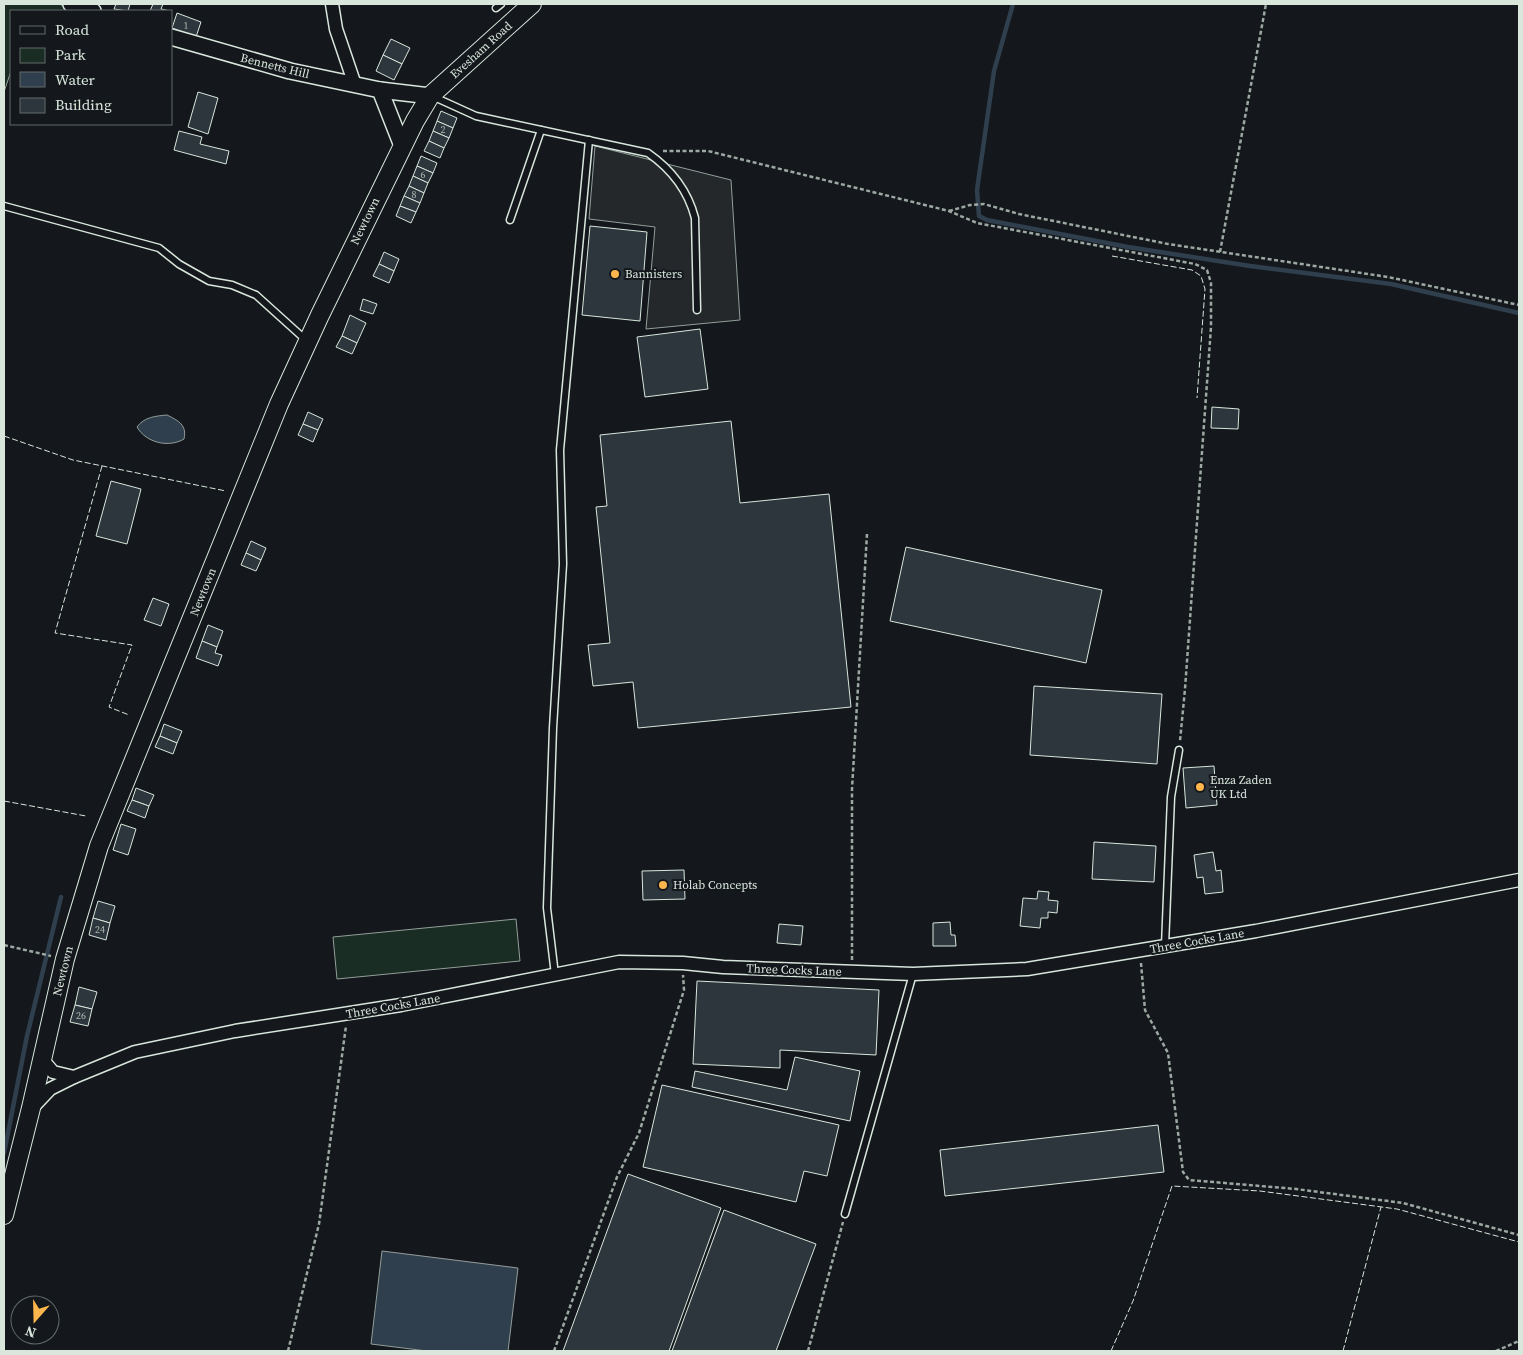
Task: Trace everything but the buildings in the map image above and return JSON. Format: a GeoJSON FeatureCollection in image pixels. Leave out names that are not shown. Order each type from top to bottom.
{"type":"FeatureCollection","features":[{"type":"Feature","properties":{"kind":"main road","name":"Evesham Road"},"geometry":{"type":"LineString","coordinates":[[430,96],[532,4]]}},
{"type":"Feature","properties":{"kind":"main road","name":"Newtown"},"geometry":{"type":"LineString","coordinates":[[31,1108],[65,959],[99,846],[279,404],[402,146],[430,96]]}},
{"type":"Feature","properties":{"kind":"main road"},"geometry":{"type":"LineString","coordinates":[[4,1215],[31,1108]]}},
{"type":"Feature","properties":{"kind":"street"},"geometry":{"type":"LineString","coordinates":[[71,4],[89,10]]}},
{"type":"Feature","properties":{"kind":"street"},"geometry":{"type":"LineString","coordinates":[[332,4],[336,30],[355,85]]}},
{"type":"Feature","properties":{"kind":"street","name":"Bennetts Hill"},"geometry":{"type":"LineString","coordinates":[[172,37],[290,71],[380,90],[430,96]]}},
{"type":"Feature","properties":{"kind":"street"},"geometry":{"type":"LineString","coordinates":[[380,90],[402,146]]}},
{"type":"Feature","properties":{"kind":"street","name":"Three Cocks Lane"},"geometry":{"type":"LineString","coordinates":[[31,1108],[50,1089],[135,1052],[619,962],[683,963],[913,974],[1027,969],[1139,952],[1256,931],[1519,880]]}},
{"type":"Feature","properties":{"kind":"street"},"geometry":{"type":"LineString","coordinates":[[42,1059],[54,1072],[74,1077]]}},
{"type":"Feature","properties":{"kind":"lane"},"geometry":{"type":"LineString","coordinates":[[430,96],[476,116],[648,153],[670,173],[691,203],[695,218],[698,310]]}},
{"type":"Feature","properties":{"kind":"lane"},"geometry":{"type":"LineString","coordinates":[[510,220],[541,130]]}},
{"type":"Feature","properties":{"kind":"lane"},"geometry":{"type":"LineString","coordinates":[[555,975],[547,908],[553,728],[563,564],[560,450],[589,140]]}},
{"type":"Feature","properties":{"kind":"lane"},"geometry":{"type":"LineString","coordinates":[[4,206],[159,248],[179,264],[209,281],[232,285],[256,295],[308,342]]}},
{"type":"Feature","properties":{"kind":"lane"},"geometry":{"type":"LineString","coordinates":[[1165,946],[1171,797],[1178,750]]}},
{"type":"Feature","properties":{"kind":"lane"},"geometry":{"type":"LineString","coordinates":[[845,1214],[913,974]]}},
{"type":"Feature","properties":{"kind":"path"},"geometry":{"type":"LineString","coordinates":[[1220,252],[1266,4]]}},
{"type":"Feature","properties":{"kind":"path"},"geometry":{"type":"LineString","coordinates":[[648,153],[679,149],[708,151],[949,211],[977,223],[1195,264],[1207,270],[1211,284],[1211,328],[1185,689],[1178,750]]}},
{"type":"Feature","properties":{"kind":"path"},"geometry":{"type":"LineString","coordinates":[[949,211],[970,205],[984,204],[1018,214],[1220,252],[1388,277],[1519,305]]}},
{"type":"Feature","properties":{"kind":"path"},"geometry":{"type":"LineString","coordinates":[[852,972],[852,789],[867,534]]}},
{"type":"Feature","properties":{"kind":"path"},"geometry":{"type":"LineString","coordinates":[[4,945],[54,956]]}},
{"type":"Feature","properties":{"kind":"path"},"geometry":{"type":"LineString","coordinates":[[1139,952],[1146,1010],[1168,1054],[1184,1172],[1189,1180],[1296,1189],[1403,1203],[1519,1235]]}},
{"type":"Feature","properties":{"kind":"path"},"geometry":{"type":"LineString","coordinates":[[554,1351],[617,1177],[639,1133],[684,990],[683,963]]}},
{"type":"Feature","properties":{"kind":"path"},"geometry":{"type":"LineString","coordinates":[[288,1351],[319,1224],[347,1014]]}},
{"type":"Feature","properties":{"kind":"path"},"geometry":{"type":"LineString","coordinates":[[808,1351],[845,1214]]}},
{"type":"Feature","properties":{"kind":"path"},"geometry":{"type":"LineString","coordinates":[[1496,1351],[1519,1342]]}},
{"type":"Feature","properties":{"kind":"green space"},"geometry":{"type":"Polygon","coordinates":[[[4,4],[59,4],[73,10],[10,10],[10,74],[4,92],[4,4]]]}},
{"type":"Feature","properties":{"kind":"green space"},"geometry":{"type":"Polygon","coordinates":[[[516,919],[520,961],[337,979],[333,937],[516,919]]]}},
{"type":"Feature","properties":{"kind":"shaded area"},"geometry":{"type":"Polygon","coordinates":[[[595,146],[731,180],[740,320],[646,329],[655,227],[589,219],[595,146]]]}},
{"type":"Feature","properties":{"kind":"water"},"geometry":{"type":"Polygon","coordinates":[[[167,415],[181,424],[185,434],[184,439],[172,443],[158,442],[146,437],[137,427],[147,419],[167,415]]]}},
{"type":"Feature","properties":{"kind":"water"},"geometry":{"type":"Polygon","coordinates":[[[382,1251],[518,1268],[508,1351],[427,1351],[371,1344],[382,1251]]]}},
{"type":"Feature","properties":{"kind":"waterway"},"geometry":{"type":"LineString","coordinates":[[1013,4],[994,71],[977,190],[979,216],[987,220],[1128,247],[1250,266],[1391,284],[1519,313]]}},
{"type":"Feature","properties":{"kind":"waterway"},"geometry":{"type":"LineString","coordinates":[[4,1153],[27,1036],[61,897]]}},
{"type":"Feature","properties":{"kind":"fence"},"geometry":{"type":"LineString","coordinates":[[1112,256],[1192,270],[1201,276],[1205,289],[1197,398]]}},
{"type":"Feature","properties":{"kind":"fence"},"geometry":{"type":"LineString","coordinates":[[4,436],[73,460],[226,491]]}},
{"type":"Feature","properties":{"kind":"fence"},"geometry":{"type":"LineString","coordinates":[[102,466],[55,633],[132,645],[109,707],[129,715]]}},
{"type":"Feature","properties":{"kind":"fence"},"geometry":{"type":"LineString","coordinates":[[4,801],[86,816]]}},
{"type":"Feature","properties":{"kind":"fence"},"geometry":{"type":"LineString","coordinates":[[1111,1351],[1133,1301],[1172,1186],[1260,1191],[1397,1209],[1519,1242]]}},
{"type":"Feature","properties":{"kind":"fence"},"geometry":{"type":"LineString","coordinates":[[1343,1351],[1381,1207]]}},
{"type":"Feature","properties":{"kind":"place","name":"Bannisters"},"geometry":{"type":"Point","coordinates":[615,274]}},
{"type":"Feature","properties":{"kind":"place","name":"Enza Zaden UK Ltd"},"geometry":{"type":"Point","coordinates":[1200,787]}},
{"type":"Feature","properties":{"kind":"place","name":"Holab Concepts"},"geometry":{"type":"Point","coordinates":[663,885]}}]}
